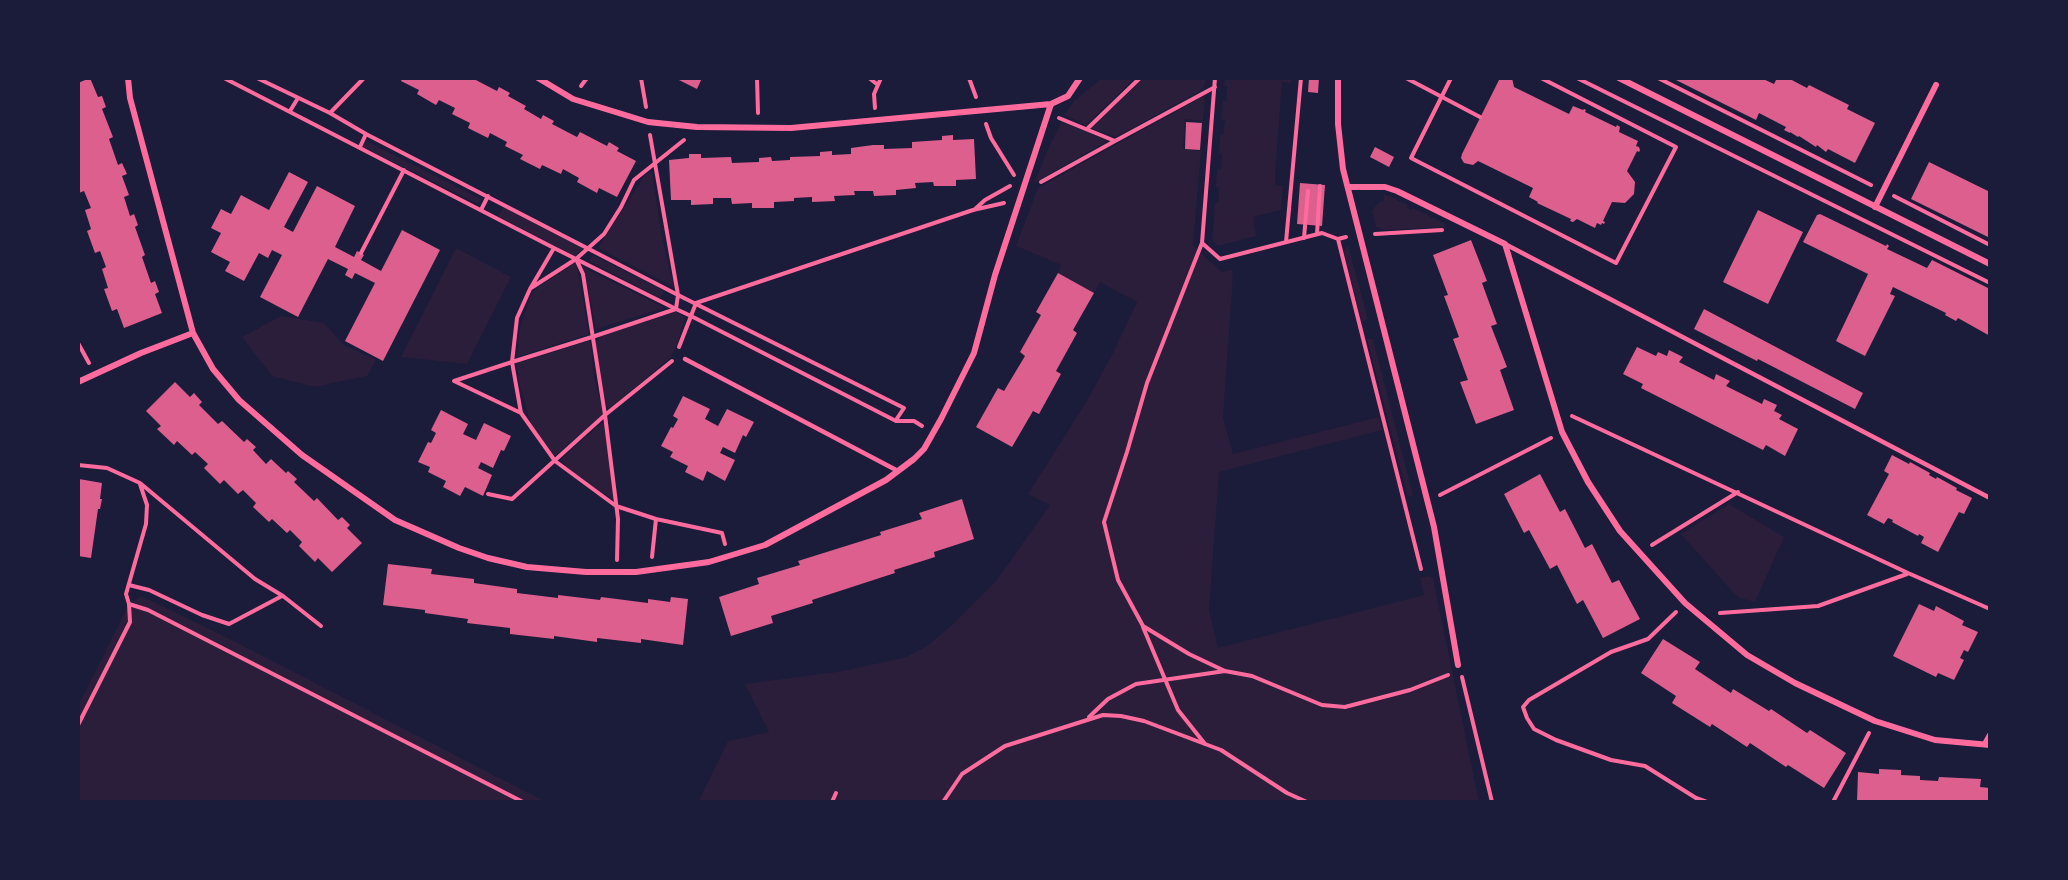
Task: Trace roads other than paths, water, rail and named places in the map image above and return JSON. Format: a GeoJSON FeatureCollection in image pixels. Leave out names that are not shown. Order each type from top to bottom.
{"type":"FeatureCollection","features":[{"type":"Feature","properties":{"kind":"street"},"geometry":{"type":"LineString","coordinates":[[128,78],[130,98],[193,333],[213,369],[239,400],[302,455],[395,520],[488,558],[527,567],[586,572],[652,570],[709,562],[765,545],[849,501],[898,471],[924,449],[974,353],[995,275],[1052,104]]}},
{"type":"Feature","properties":{"kind":"street"},"geometry":{"type":"LineString","coordinates":[[538,78],[573,99],[648,122],[698,127],[791,128],[1052,104],[1068,96],[1080,78]]}},
{"type":"Feature","properties":{"kind":"street"},"geometry":{"type":"LineString","coordinates":[[1338,78],[1339,140],[1348,187],[1427,499],[1459,668]]}},
{"type":"Feature","properties":{"kind":"street"},"geometry":{"type":"LineString","coordinates":[[1619,78],[1990,264]]}},
{"type":"Feature","properties":{"kind":"street"},"geometry":{"type":"LineString","coordinates":[[1875,207],[1936,85]]}},
{"type":"Feature","properties":{"kind":"street"},"geometry":{"type":"LineString","coordinates":[[1348,187],[1391,189],[1504,244],[1562,432],[1588,482],[1620,531],[1685,603],[1747,655],[1795,683],[1875,722],[1935,740],[1988,745],[1990,735]]}},
{"type":"Feature","properties":{"kind":"street"},"geometry":{"type":"LineString","coordinates":[[78,382],[141,353],[193,333]]}},
{"type":"Feature","properties":{"kind":"lane"},"geometry":{"type":"LineString","coordinates":[[1504,244],[1990,498]]}},
{"type":"Feature","properties":{"kind":"lane"},"geometry":{"type":"LineString","coordinates":[[685,359],[898,471]]}}]}
